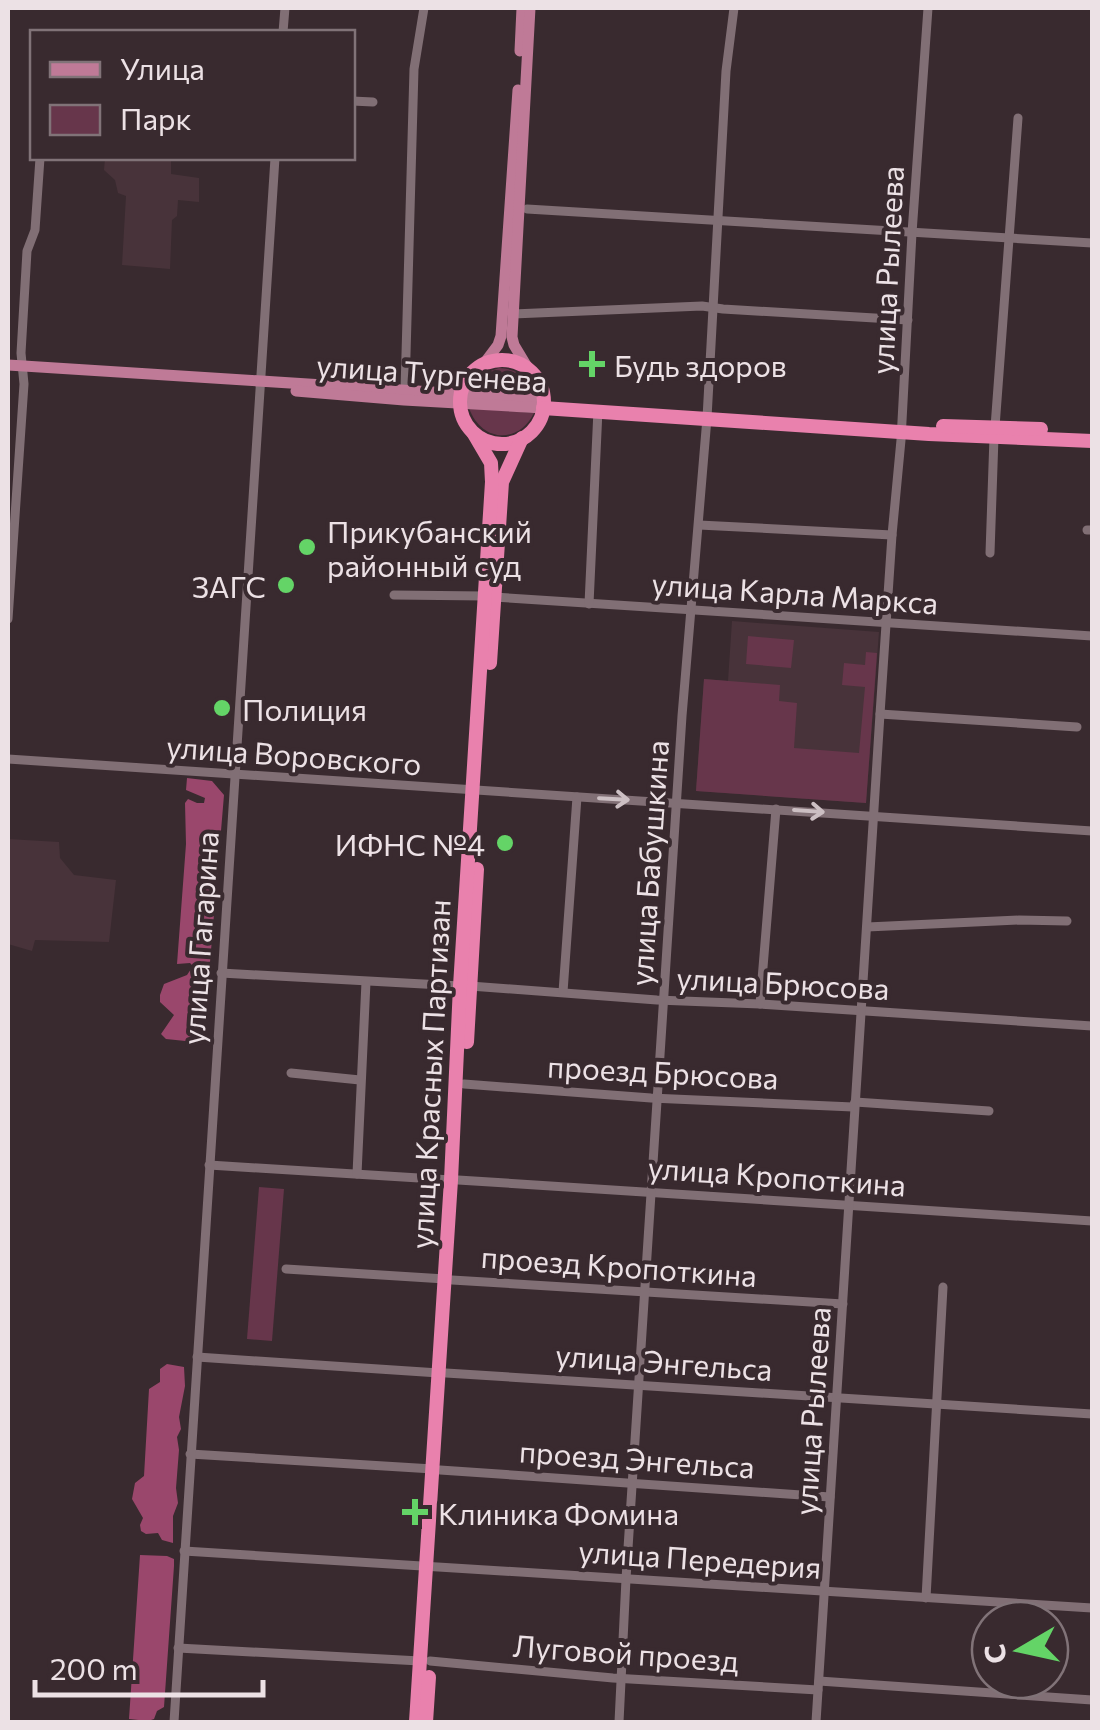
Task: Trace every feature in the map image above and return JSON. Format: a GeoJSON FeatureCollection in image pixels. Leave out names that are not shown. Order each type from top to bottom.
{"type":"FeatureCollection","features":[{"type":"Feature","properties":{"kind":"highway"},"geometry":{"type":"LineString","coordinates":[[460,398],[468,377],[483,364],[503,360],[529,370],[538,382],[543,404]]}},
{"type":"Feature","properties":{"kind":"highway","name":"улица Красных Партизан"},"geometry":{"type":"LineString","coordinates":[[460,398],[462,414],[490,463],[490,597]]}},
{"type":"Feature","properties":{"kind":"highway","name":"улица Тургенева"},"geometry":{"type":"LineString","coordinates":[[543,404],[901,428],[1092,432]]}},
{"type":"Feature","properties":{"kind":"highway","name":"улица Тургенева"},"geometry":{"type":"LineString","coordinates":[[543,404],[707,414]]}},
{"type":"Feature","properties":{"kind":"highway","name":"улица Красных Партизан"},"geometry":{"type":"LineString","coordinates":[[426,1722],[430,1565],[490,597],[502,482],[522,438],[536,426],[543,404]]}},
{"type":"Feature","properties":{"kind":"highway","name":"улица Тургенева"},"geometry":{"type":"LineString","coordinates":[[994,432],[1092,441]]}},
{"type":"Feature","properties":{"kind":"highway"},"geometry":{"type":"LineString","coordinates":[[474,434],[492,443],[522,438]]}},
{"type":"Feature","properties":{"kind":"highway","name":"улица Красных Партизан"},"geometry":{"type":"LineString","coordinates":[[455,1180],[464,1084],[465,986]]}},
{"type":"Feature","properties":{"kind":"highway","name":"улица Красных Партизан"},"geometry":{"type":"LineString","coordinates":[[416,1722],[425,1661]]}},
{"type":"Feature","properties":{"kind":"main road"},"geometry":{"type":"LineString","coordinates":[[483,364],[501,336],[522,8]]}},
{"type":"Feature","properties":{"kind":"main road"},"geometry":{"type":"LineString","coordinates":[[529,370],[512,336],[530,8]]}},
{"type":"Feature","properties":{"kind":"main road","name":"улица Тургенева"},"geometry":{"type":"LineString","coordinates":[[8,368],[260,385],[405,390],[543,404]]}},
{"type":"Feature","properties":{"kind":"main road","name":"улица Тургенева"},"geometry":{"type":"LineString","coordinates":[[260,385],[404,400],[460,398]]}},
{"type":"Feature","properties":{"kind":"street"},"geometry":{"type":"LineString","coordinates":[[405,390],[414,68],[424,8]]}},
{"type":"Feature","properties":{"kind":"street","name":"улица Бабушкина"},"geometry":{"type":"LineString","coordinates":[[620,1722],[638,1384],[707,414],[726,72],[734,8]]}},
{"type":"Feature","properties":{"kind":"street","name":"улица Рылеева"},"geometry":{"type":"LineString","coordinates":[[816,1722],[928,8]]}},
{"type":"Feature","properties":{"kind":"street"},"geometry":{"type":"LineString","coordinates":[[355,101],[374,102]]}},
{"type":"Feature","properties":{"kind":"street"},"geometry":{"type":"LineString","coordinates":[[990,553],[994,432],[1018,118]]}},
{"type":"Feature","properties":{"kind":"street"},"geometry":{"type":"LineString","coordinates":[[8,619],[26,251],[35,230],[40,160]]}},
{"type":"Feature","properties":{"kind":"street","name":"улица Гагарина"},"geometry":{"type":"LineString","coordinates":[[174,1722],[275,160]]}},
{"type":"Feature","properties":{"kind":"street"},"geometry":{"type":"LineString","coordinates":[[527,209],[1092,243]]}},
{"type":"Feature","properties":{"kind":"street"},"geometry":{"type":"LineString","coordinates":[[513,314],[702,306],[908,320]]}},
{"type":"Feature","properties":{"kind":"street"},"geometry":{"type":"LineString","coordinates":[[590,604],[598,410]]}},
{"type":"Feature","properties":{"kind":"street"},"geometry":{"type":"LineString","coordinates":[[698,525],[892,536]]}},
{"type":"Feature","properties":{"kind":"street","name":"улица Карла Маркса"},"geometry":{"type":"LineString","coordinates":[[394,595],[490,597],[1092,636]]}},
{"type":"Feature","properties":{"kind":"street"},"geometry":{"type":"LineString","coordinates":[[880,714],[1077,727]]}},
{"type":"Feature","properties":{"kind":"street","name":"улица Воровского"},"geometry":{"type":"LineString","coordinates":[[8,759],[1092,831]]}},
{"type":"Feature","properties":{"kind":"street"},"geometry":{"type":"LineString","coordinates":[[562,992],[577,796]]}},
{"type":"Feature","properties":{"kind":"street"},"geometry":{"type":"LineString","coordinates":[[760,1004],[776,808]]}},
{"type":"Feature","properties":{"kind":"street"},"geometry":{"type":"LineString","coordinates":[[866,927],[1019,920],[1067,922]]}},
{"type":"Feature","properties":{"kind":"street","name":"улица Брюсова"},"geometry":{"type":"LineString","coordinates":[[222,973],[1092,1026]]}},
{"type":"Feature","properties":{"kind":"street"},"geometry":{"type":"LineString","coordinates":[[357,1174],[366,982]]}},
{"type":"Feature","properties":{"kind":"street"},"geometry":{"type":"LineString","coordinates":[[291,1073],[360,1080]]}},
{"type":"Feature","properties":{"kind":"street","name":"проезд Брюсова"},"geometry":{"type":"LineString","coordinates":[[464,1084],[658,1098],[853,1106],[856,1102]]}},
{"type":"Feature","properties":{"kind":"street"},"geometry":{"type":"LineString","coordinates":[[856,1102],[988,1111]]}},
{"type":"Feature","properties":{"kind":"street","name":"улица Кропоткина"},"geometry":{"type":"LineString","coordinates":[[209,1165],[1092,1221]]}},
{"type":"Feature","properties":{"kind":"street","name":"проезд Кропоткина"},"geometry":{"type":"LineString","coordinates":[[286,1269],[843,1304]]}},
{"type":"Feature","properties":{"kind":"street"},"geometry":{"type":"LineString","coordinates":[[926,1598],[944,1287]]}},
{"type":"Feature","properties":{"kind":"street","name":"улица Энгельса"},"geometry":{"type":"LineString","coordinates":[[197,1357],[1092,1414]]}},
{"type":"Feature","properties":{"kind":"street","name":"проезд Энгельса"},"geometry":{"type":"LineString","coordinates":[[190,1454],[830,1498]]}},
{"type":"Feature","properties":{"kind":"street","name":"улица Передерия"},"geometry":{"type":"LineString","coordinates":[[184,1550],[1092,1608]]}},
{"type":"Feature","properties":{"kind":"street","name":"Луговой проезд"},"geometry":{"type":"LineString","coordinates":[[178,1648],[425,1661],[622,1679],[1092,1700]]}},
{"type":"Feature","properties":{"kind":"shaded area"},"geometry":{"type":"Polygon","coordinates":[[[105,160],[171,160],[171,174],[199,178],[199,202],[178,200],[177,216],[172,220],[170,269],[122,265],[126,196],[118,193],[115,180],[104,170],[105,160]]]}},
{"type":"Feature","properties":{"kind":"shaded area"},"geometry":{"type":"Polygon","coordinates":[[[732,621],[879,632],[866,803],[696,791],[704,679],[728,681],[732,621]]]}},
{"type":"Feature","properties":{"kind":"shaded area"},"geometry":{"type":"Polygon","coordinates":[[[187,778],[212,781],[224,795],[206,1036],[195,1042],[166,1039],[161,1034],[174,1015],[160,1002],[164,984],[187,975],[193,966],[177,964],[186,844],[185,803],[188,799],[204,803],[205,798],[186,790],[187,778]]]}},
{"type":"Feature","properties":{"kind":"shaded area"},"geometry":{"type":"Polygon","coordinates":[[[8,839],[59,842],[60,858],[74,875],[116,880],[109,942],[35,940],[32,951],[8,944],[8,839]]]}},
{"type":"Feature","properties":{"kind":"shaded area"},"geometry":{"type":"Polygon","coordinates":[[[167,1364],[184,1367],[185,1386],[177,1437],[178,1503],[173,1516],[173,1543],[162,1540],[158,1533],[141,1531],[143,1518],[132,1499],[135,1483],[144,1476],[149,1389],[160,1382],[160,1369],[167,1364]]]}},
{"type":"Feature","properties":{"kind":"shaded area"},"geometry":{"type":"Polygon","coordinates":[[[140,1555],[174,1559],[164,1707],[148,1721],[129,1719],[140,1555]]]}},
{"type":"Feature","properties":{"kind":"green space"},"geometry":{"type":"Polygon","coordinates":[[[499,368],[521,374],[535,393],[470,389],[482,374],[499,368]]]}},
{"type":"Feature","properties":{"kind":"green space"},"geometry":{"type":"Polygon","coordinates":[[[469,408],[534,413],[519,431],[500,435],[482,428],[469,408]]]}},
{"type":"Feature","properties":{"kind":"green space"},"geometry":{"type":"Polygon","coordinates":[[[748,636],[794,640],[791,668],[746,664],[748,636]]]}},
{"type":"Feature","properties":{"kind":"green space"},"geometry":{"type":"Polygon","coordinates":[[[866,652],[877,653],[866,803],[696,791],[704,679],[780,685],[779,701],[797,703],[794,748],[859,753],[865,687],[842,685],[844,663],[865,665],[866,652]]]}},
{"type":"Feature","properties":{"kind":"green space"},"geometry":{"type":"Polygon","coordinates":[[[259,1187],[284,1189],[272,1341],[247,1339],[259,1187]]]}},
{"type":"Feature","properties":{"kind":"place","name":"Будь здоров"},"geometry":{"type":"Point","coordinates":[592,364]}},
{"type":"Feature","properties":{"kind":"place","name":"Прикубанский районный суд"},"geometry":{"type":"Point","coordinates":[307,547]}},
{"type":"Feature","properties":{"kind":"place","name":"ЗАГС"},"geometry":{"type":"Point","coordinates":[286,585]}},
{"type":"Feature","properties":{"kind":"place","name":"Полиция"},"geometry":{"type":"Point","coordinates":[222,708]}},
{"type":"Feature","properties":{"kind":"place","name":"ИФНС №4"},"geometry":{"type":"Point","coordinates":[505,843]}},
{"type":"Feature","properties":{"kind":"place","name":"Клиника Фомина"},"geometry":{"type":"Point","coordinates":[415,1512]}}]}
